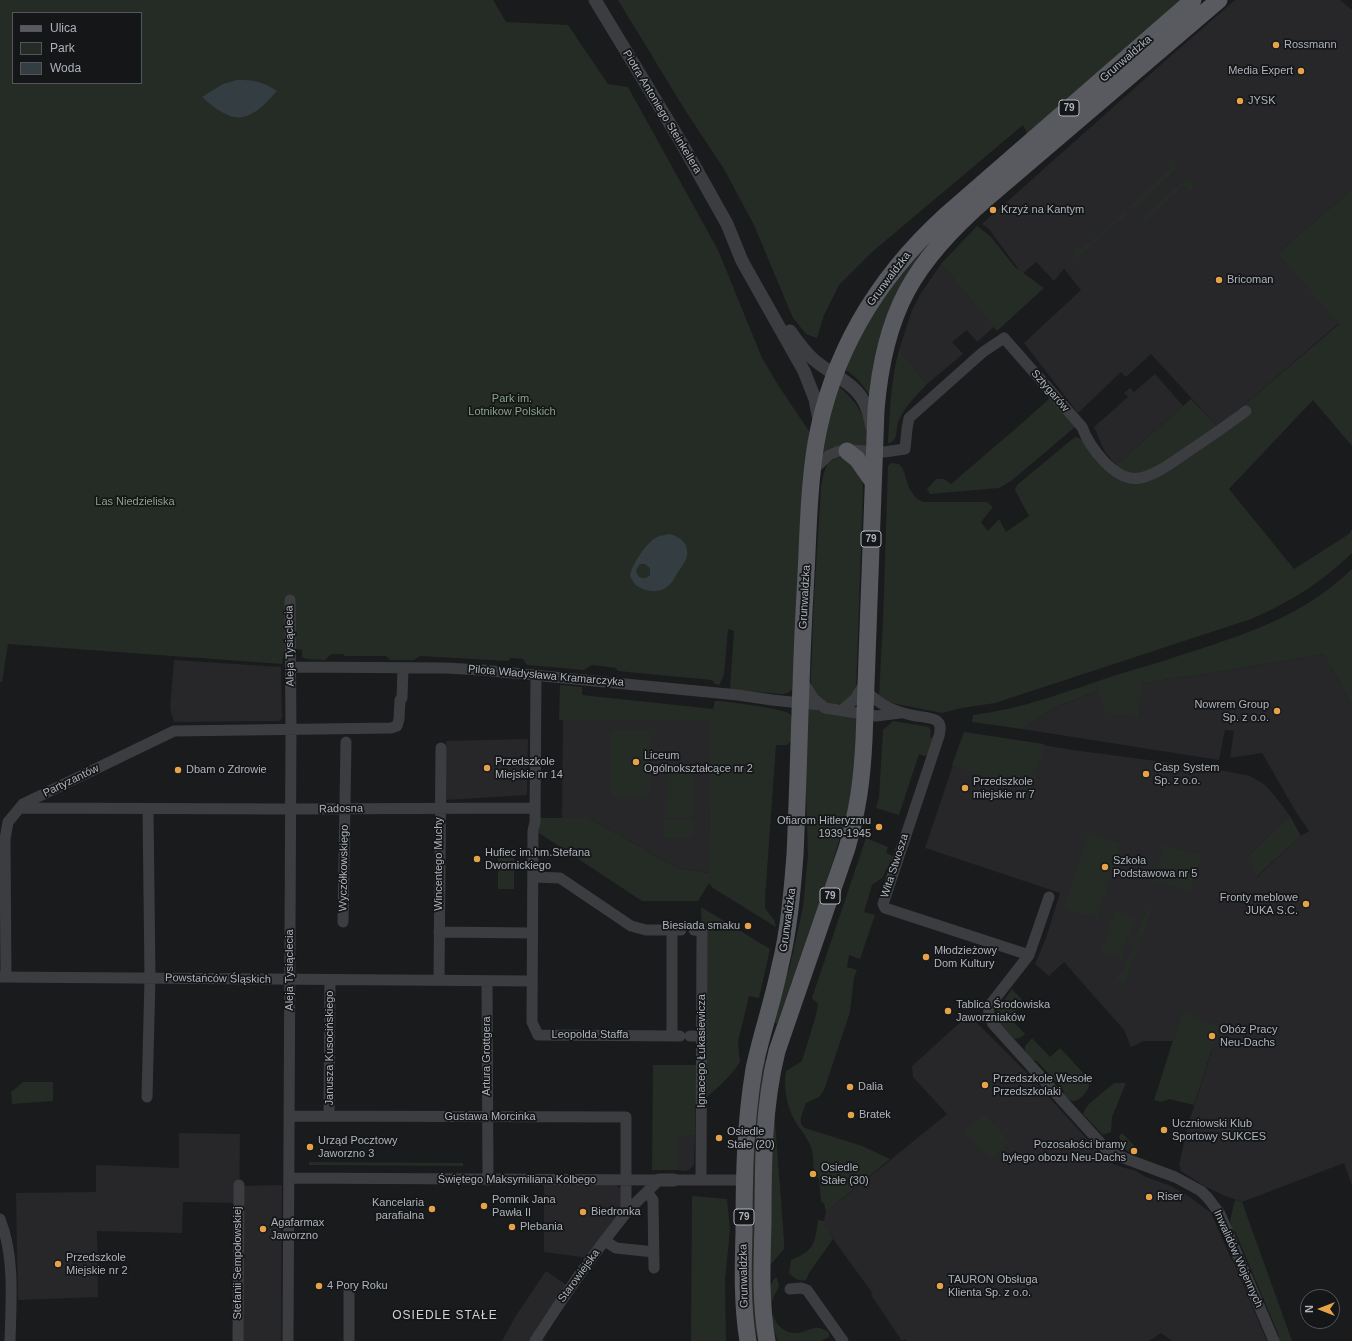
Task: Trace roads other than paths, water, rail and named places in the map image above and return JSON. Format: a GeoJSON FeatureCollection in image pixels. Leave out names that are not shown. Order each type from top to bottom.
{"type":"FeatureCollection","features":[{"type":"Feature","properties":{"kind":"main road","name":"Grunwaldzka"},"geometry":{"type":"LineString","coordinates":[[748,1341],[744,1309],[744,1180],[747,1119],[754,1074],[780,968],[789,920],[795,855],[801,679],[813,470],[827,396],[846,346],[870,303],[889,275],[916,244],[945,216],[1193,0]]}},
{"type":"Feature","properties":{"kind":"main road","name":"Grunwaldzka"},"geometry":{"type":"LineString","coordinates":[[767,1341],[763,1309],[762,1266],[764,1143],[770,1088],[777,1051],[845,855],[855,820],[862,781],[874,450],[878,383],[889,331],[902,299],[912,281],[932,252],[954,228],[1219,0]]}},
{"type":"Feature","properties":{"kind":"main road"},"geometry":{"type":"LineString","coordinates":[[847,451],[857,459],[873,482]]}},
{"type":"Feature","properties":{"kind":"street","name":"Piotra Antoniego Steinkellera"},"geometry":{"type":"LineString","coordinates":[[595,0],[681,142],[726,224],[748,257],[788,329],[813,359],[844,380],[856,391],[866,405],[872,426],[874,450]]}},
{"type":"Feature","properties":{"kind":"street","name":"Piotra Antoniego Steinkellera"},"geometry":{"type":"LineString","coordinates":[[726,224],[742,261],[804,371],[815,399],[820,427]]}},
{"type":"Feature","properties":{"kind":"street","name":"Sztygarów"},"geometry":{"type":"LineString","coordinates":[[874,450],[884,452],[905,449],[909,418],[983,352],[1004,338],[1082,427],[1086,437],[1108,466],[1130,478],[1139,478],[1158,471],[1246,411]]}},
{"type":"Feature","properties":{"kind":"street"},"geometry":{"type":"LineString","coordinates":[[813,470],[829,455],[839,451],[874,450]]}},
{"type":"Feature","properties":{"kind":"street","name":"Aleja Tysiąclecia"},"geometry":{"type":"LineString","coordinates":[[288,1341],[291,810],[290,600]]}},
{"type":"Feature","properties":{"kind":"street","name":"Pilota Władysława Kramarczyka"},"geometry":{"type":"LineString","coordinates":[[291,667],[464,669],[536,674],[820,705],[825,708],[876,716],[901,713]]}},
{"type":"Feature","properties":{"kind":"street","name":"Partyzantów"},"geometry":{"type":"LineString","coordinates":[[3,976],[5,838],[8,822],[23,804],[174,731],[353,729],[397,726],[400,700],[402,698],[402,668]]}},
{"type":"Feature","properties":{"kind":"street"},"geometry":{"type":"LineString","coordinates":[[532,981],[536,674]]}},
{"type":"Feature","properties":{"kind":"street"},"geometry":{"type":"LineString","coordinates":[[801,679],[814,699],[820,705]]}},
{"type":"Feature","properties":{"kind":"street"},"geometry":{"type":"LineString","coordinates":[[842,710],[855,699],[861,689],[866,687],[879,703],[901,713]]}},
{"type":"Feature","properties":{"kind":"street","name":"Wita Stwosza"},"geometry":{"type":"LineString","coordinates":[[901,713],[935,720],[940,724],[940,730],[883,904],[885,908],[1029,955]]}},
{"type":"Feature","properties":{"kind":"street","name":"Wyczółkowskiego"},"geometry":{"type":"LineString","coordinates":[[343,922],[346,742]]}},
{"type":"Feature","properties":{"kind":"street","name":"Wincentego Muchy"},"geometry":{"type":"LineString","coordinates":[[439,980],[439,808],[441,748]]}},
{"type":"Feature","properties":{"kind":"street","name":"Radosna"},"geometry":{"type":"LineString","coordinates":[[20,808],[291,810],[534,808]]}},
{"type":"Feature","properties":{"kind":"street"},"geometry":{"type":"LineString","coordinates":[[147,1097],[150,978],[148,808]]}},
{"type":"Feature","properties":{"kind":"street"},"geometry":{"type":"LineString","coordinates":[[533,877],[560,878],[630,926],[646,930],[676,930],[681,1036],[702,1036]]}},
{"type":"Feature","properties":{"kind":"street","name":"Inwalidów Wojennych"},"geometry":{"type":"LineString","coordinates":[[1050,896],[1029,955],[990,1006],[988,1011],[993,1024],[1106,1149],[1124,1158],[1177,1178],[1201,1191],[1208,1198],[1220,1214],[1274,1341]]}},
{"type":"Feature","properties":{"kind":"street","name":"Ignacego Łukasiewicza"},"geometry":{"type":"LineString","coordinates":[[694,930],[702,930],[701,1180]]}},
{"type":"Feature","properties":{"kind":"street"},"geometry":{"type":"LineString","coordinates":[[439,932],[532,933]]}},
{"type":"Feature","properties":{"kind":"street","name":"Powstańców Śląskich"},"geometry":{"type":"LineString","coordinates":[[3,976],[290,980],[532,981]]}},
{"type":"Feature","properties":{"kind":"street","name":"Janusza Kusocińskiego"},"geometry":{"type":"LineString","coordinates":[[329,1116],[330,980]]}},
{"type":"Feature","properties":{"kind":"street","name":"Artura Grottgera"},"geometry":{"type":"LineString","coordinates":[[487,981],[488,1180]]}},
{"type":"Feature","properties":{"kind":"street","name":"Leopolda Staffa"},"geometry":{"type":"LineString","coordinates":[[532,981],[532,1022],[538,1035],[681,1036]]}},
{"type":"Feature","properties":{"kind":"street","name":"Gustawa Morcinka"},"geometry":{"type":"LineString","coordinates":[[290,1116],[626,1117],[626,1181]]}},
{"type":"Feature","properties":{"kind":"street","name":"Świętego Maksymiliana Kolbego"},"geometry":{"type":"LineString","coordinates":[[289,1178],[626,1181],[744,1180]]}},
{"type":"Feature","properties":{"kind":"street","name":"Starowiejska"},"geometry":{"type":"LineString","coordinates":[[535,1341],[562,1298],[604,1241],[626,1213],[659,1180]]}},
{"type":"Feature","properties":{"kind":"street"},"geometry":{"type":"LineString","coordinates":[[626,1181],[626,1213]]}},
{"type":"Feature","properties":{"kind":"street","name":"Stefanii Sempołowskiej"},"geometry":{"type":"LineString","coordinates":[[238,1341],[239,1185]]}},
{"type":"Feature","properties":{"kind":"street"},"geometry":{"type":"LineString","coordinates":[[647,1192],[653,1200],[654,1268]]}},
{"type":"Feature","properties":{"kind":"street"},"geometry":{"type":"LineString","coordinates":[[0,1219],[7,1245],[10,1269],[10,1341]]}},
{"type":"Feature","properties":{"kind":"street"},"geometry":{"type":"LineString","coordinates":[[604,1241],[616,1248],[654,1252]]}},
{"type":"Feature","properties":{"kind":"street"},"geometry":{"type":"LineString","coordinates":[[790,1289],[801,1288],[807,1290],[843,1341]]}},
{"type":"Feature","properties":{"kind":"street"},"geometry":{"type":"LineString","coordinates":[[349,1290],[349,1341]]}},
{"type":"Feature","properties":{"kind":"water"},"geometry":{"type":"Polygon","coordinates":[[[237,80],[258,82],[277,91],[258,110],[250,115],[241,117],[233,117],[224,113],[202,97],[223,84],[237,80]]]}},
{"type":"Feature","properties":{"kind":"water"},"geometry":{"type":"Polygon","coordinates":[[[670,534],[682,540],[687,548],[687,556],[673,581],[666,588],[658,591],[649,591],[637,586],[630,576],[637,560],[645,548],[653,540],[659,536],[670,534]],[[640,564],[636,570],[641,578],[648,577],[650,575],[650,568],[645,564],[640,564]]]}},
{"type":"Feature","properties":{"kind":"place","name":"Rossmann"},"geometry":{"type":"Point","coordinates":[1276,45]}},
{"type":"Feature","properties":{"kind":"place","name":"Media Expert"},"geometry":{"type":"Point","coordinates":[1301,71]}},
{"type":"Feature","properties":{"kind":"place","name":"JYSK"},"geometry":{"type":"Point","coordinates":[1240,101]}},
{"type":"Feature","properties":{"kind":"place","name":"Krzyż na Kantym"},"geometry":{"type":"Point","coordinates":[993,210]}},
{"type":"Feature","properties":{"kind":"place","name":"Bricoman"},"geometry":{"type":"Point","coordinates":[1219,280]}},
{"type":"Feature","properties":{"kind":"place","name":"Nowrem Group Sp. z o.o."},"geometry":{"type":"Point","coordinates":[1277,711]}},
{"type":"Feature","properties":{"kind":"place","name":"Liceum Ogólnokształcące nr 2"},"geometry":{"type":"Point","coordinates":[636,762]}},
{"type":"Feature","properties":{"kind":"place","name":"Przedszkole Miejskie nr 14"},"geometry":{"type":"Point","coordinates":[487,768]}},
{"type":"Feature","properties":{"kind":"place","name":"Dbam o Zdrowie"},"geometry":{"type":"Point","coordinates":[178,770]}},
{"type":"Feature","properties":{"kind":"place","name":"Casp System Sp. z o.o."},"geometry":{"type":"Point","coordinates":[1146,774]}},
{"type":"Feature","properties":{"kind":"place","name":"Przedszkole miejskie nr 7"},"geometry":{"type":"Point","coordinates":[965,788]}},
{"type":"Feature","properties":{"kind":"place","name":"Ofiarom Hitleryzmu 1939-1945"},"geometry":{"type":"Point","coordinates":[879,827]}},
{"type":"Feature","properties":{"kind":"place","name":"Hufiec im.hm.Stefana Dwornickiego"},"geometry":{"type":"Point","coordinates":[477,859]}},
{"type":"Feature","properties":{"kind":"place","name":"Szkoła Podstawowa nr 5"},"geometry":{"type":"Point","coordinates":[1105,867]}},
{"type":"Feature","properties":{"kind":"place","name":"Fronty meblowe JUKA S.C."},"geometry":{"type":"Point","coordinates":[1306,904]}},
{"type":"Feature","properties":{"kind":"place","name":"Biesiada smaku"},"geometry":{"type":"Point","coordinates":[748,926]}},
{"type":"Feature","properties":{"kind":"place","name":"Młodzieżowy Dom Kultury"},"geometry":{"type":"Point","coordinates":[926,957]}},
{"type":"Feature","properties":{"kind":"place","name":"Tablica Środowiska Jaworzniaków"},"geometry":{"type":"Point","coordinates":[948,1011]}},
{"type":"Feature","properties":{"kind":"place","name":"Obóz Pracy Neu-Dachs"},"geometry":{"type":"Point","coordinates":[1212,1036]}},
{"type":"Feature","properties":{"kind":"place","name":"Przedszkole Wesołe Przedszkolaki"},"geometry":{"type":"Point","coordinates":[985,1085]}},
{"type":"Feature","properties":{"kind":"place","name":"Dalia"},"geometry":{"type":"Point","coordinates":[850,1087]}},
{"type":"Feature","properties":{"kind":"place","name":"Bratek"},"geometry":{"type":"Point","coordinates":[851,1115]}},
{"type":"Feature","properties":{"kind":"place","name":"Uczniowski Klub Sportowy SUKCES"},"geometry":{"type":"Point","coordinates":[1164,1130]}},
{"type":"Feature","properties":{"kind":"place","name":"Osiedle Stałe (20)"},"geometry":{"type":"Point","coordinates":[719,1138]}},
{"type":"Feature","properties":{"kind":"place","name":"Urząd Pocztowy Jaworzno 3"},"geometry":{"type":"Point","coordinates":[310,1147]}},
{"type":"Feature","properties":{"kind":"place","name":"Pozosałości bramy byłego obozu Neu-Dachs"},"geometry":{"type":"Point","coordinates":[1134,1151]}},
{"type":"Feature","properties":{"kind":"place","name":"Osiedle Stałe (30)"},"geometry":{"type":"Point","coordinates":[813,1174]}},
{"type":"Feature","properties":{"kind":"place","name":"Riser"},"geometry":{"type":"Point","coordinates":[1149,1197]}},
{"type":"Feature","properties":{"kind":"place","name":"Pomnik Jana Pawła II"},"geometry":{"type":"Point","coordinates":[484,1206]}},
{"type":"Feature","properties":{"kind":"place","name":"Kancelaria parafialna"},"geometry":{"type":"Point","coordinates":[432,1209]}},
{"type":"Feature","properties":{"kind":"place","name":"Biedronka"},"geometry":{"type":"Point","coordinates":[583,1212]}},
{"type":"Feature","properties":{"kind":"place","name":"Plebania"},"geometry":{"type":"Point","coordinates":[512,1227]}},
{"type":"Feature","properties":{"kind":"place","name":"Agafarmax Jaworzno"},"geometry":{"type":"Point","coordinates":[263,1229]}},
{"type":"Feature","properties":{"kind":"place","name":"Przedszkole Miejskie nr 2"},"geometry":{"type":"Point","coordinates":[58,1264]}},
{"type":"Feature","properties":{"kind":"place","name":"4 Pory Roku"},"geometry":{"type":"Point","coordinates":[319,1286]}},
{"type":"Feature","properties":{"kind":"place","name":"TAURON Obsługa Klienta Sp. z o.o."},"geometry":{"type":"Point","coordinates":[940,1286]}},
{"type":"Feature","properties":{"kind":"district","name":"OSIEDLE STAŁE"},"geometry":{"type":"Point","coordinates":[445,1316]}},
{"type":"Feature","properties":{"kind":"park label","name":"Park im. Lotnikow Polskich"},"geometry":{"type":"Point","coordinates":[512,405]}},
{"type":"Feature","properties":{"kind":"park label","name":"Las Niedzieliska"},"geometry":{"type":"Point","coordinates":[135,502]}}]}
